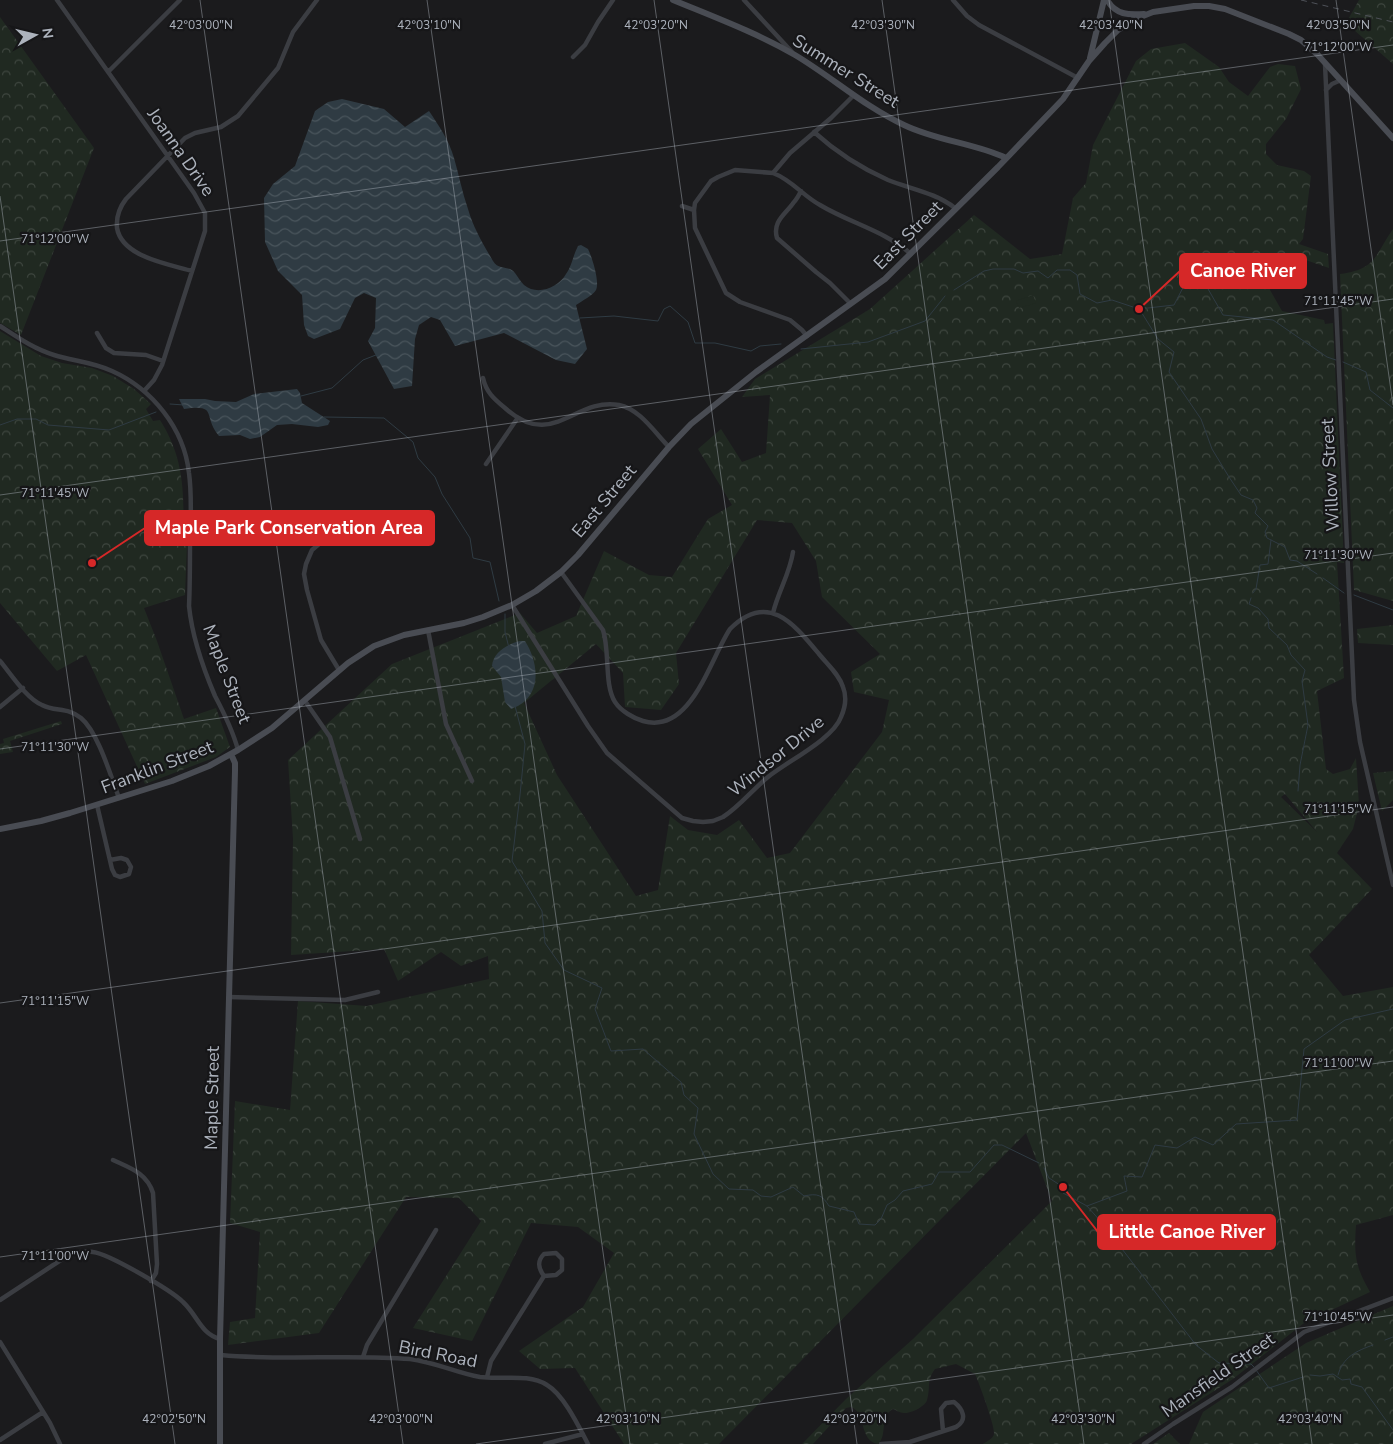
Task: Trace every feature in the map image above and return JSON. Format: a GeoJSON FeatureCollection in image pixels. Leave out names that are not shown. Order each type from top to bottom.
{"type":"FeatureCollection","features":[{"type":"Feature","properties":{"kind":"street","name":"Joanna Drive"},"geometry":{"type":"LineString","coordinates":[[57,0],[200,202],[205,213],[205,231],[163,361],[158,373],[144,391]]}},
{"type":"Feature","properties":{"kind":"street"},"geometry":{"type":"LineString","coordinates":[[108,72],[180,0]]}},
{"type":"Feature","properties":{"kind":"street"},"geometry":{"type":"LineString","coordinates":[[192,271],[130,250],[123,243],[118,230],[117,219],[121,206],[190,135],[221,127],[238,116],[278,68],[293,32],[317,0]]}},
{"type":"Feature","properties":{"kind":"street"},"geometry":{"type":"LineString","coordinates":[[573,57],[585,45],[613,0]]}},
{"type":"Feature","properties":{"kind":"street","name":"Summer Street"},"geometry":{"type":"LineString","coordinates":[[673,0],[777,45],[880,113],[925,134],[986,150],[1006,158]]}},
{"type":"Feature","properties":{"kind":"street"},"geometry":{"type":"LineString","coordinates":[[744,0],[796,56]]}},
{"type":"Feature","properties":{"kind":"street"},"geometry":{"type":"LineString","coordinates":[[953,0],[967,16],[979,25],[1078,78]]}},
{"type":"Feature","properties":{"kind":"street"},"geometry":{"type":"LineString","coordinates":[[1106,0],[1122,14],[1147,14]]}},
{"type":"Feature","properties":{"kind":"street"},"geometry":{"type":"LineString","coordinates":[[1089,61],[1106,0]]}},
{"type":"Feature","properties":{"kind":"street","name":"East Street"},"geometry":{"type":"LineString","coordinates":[[438,628],[470,621],[512,605],[536,591],[561,572],[669,447],[712,406],[885,279],[911,254],[1063,98],[1089,61],[1118,30],[1128,23],[1147,14],[1194,6],[1219,8],[1292,35],[1304,43],[1325,63],[1393,138]]}},
{"type":"Feature","properties":{"kind":"street","name":"Willow Street"},"geometry":{"type":"LineString","coordinates":[[1325,63],[1354,700],[1360,742],[1393,885]]}},
{"type":"Feature","properties":{"kind":"street"},"geometry":{"type":"LineString","coordinates":[[1326,90],[1332,84],[1341,80]]}},
{"type":"Feature","properties":{"kind":"street"},"geometry":{"type":"LineString","coordinates":[[773,173],[790,153],[854,95]]}},
{"type":"Feature","properties":{"kind":"street"},"geometry":{"type":"LineString","coordinates":[[814,132],[860,167],[936,196],[956,208]]}},
{"type":"Feature","properties":{"kind":"street"},"geometry":{"type":"LineString","coordinates":[[807,336],[790,320],[740,302],[726,293],[695,228],[695,203],[711,182],[735,170],[773,173],[789,181],[813,201],[834,213],[891,239],[911,254]]}},
{"type":"Feature","properties":{"kind":"street"},"geometry":{"type":"LineString","coordinates":[[801,191],[794,204],[778,222],[776,227],[777,238],[852,304]]}},
{"type":"Feature","properties":{"kind":"street"},"geometry":{"type":"LineString","coordinates":[[682,206],[694,210]]}},
{"type":"Feature","properties":{"kind":"street","name":"Maple Street"},"geometry":{"type":"LineString","coordinates":[[0,326],[25,342],[52,354],[94,364],[124,377],[144,391],[172,424],[182,445],[189,473],[189,606],[195,641],[233,733],[238,750]]}},
{"type":"Feature","properties":{"kind":"street"},"geometry":{"type":"LineString","coordinates":[[97,333],[106,348],[114,353],[146,356],[163,361]]}},
{"type":"Feature","properties":{"kind":"street"},"geometry":{"type":"LineString","coordinates":[[483,378],[487,392],[517,418],[530,424],[542,425],[558,422],[600,406],[619,405],[636,413],[669,447]]}},
{"type":"Feature","properties":{"kind":"street"},"geometry":{"type":"LineString","coordinates":[[486,464],[517,418]]}},
{"type":"Feature","properties":{"kind":"street"},"geometry":{"type":"LineString","coordinates":[[332,534],[312,550],[304,574],[320,640],[339,670]]}},
{"type":"Feature","properties":{"kind":"street"},"geometry":{"type":"LineString","coordinates":[[561,572],[603,630],[607,647],[610,687],[615,701],[633,718],[646,722],[667,721],[683,712],[695,694],[730,629],[748,616],[773,612],[776,599],[791,564],[793,552]]}},
{"type":"Feature","properties":{"kind":"street","name":"Windsor Drive"},"geometry":{"type":"LineString","coordinates":[[512,605],[607,753],[678,815],[689,820],[703,822],[718,819],[727,814],[775,772],[830,733],[841,717],[845,699],[844,688],[838,677],[792,623],[773,612]]}},
{"type":"Feature","properties":{"kind":"street","name":"Franklin Street"},"geometry":{"type":"LineString","coordinates":[[0,829],[41,821],[98,805],[185,776],[231,754],[272,728],[356,657],[382,642],[438,628]]}},
{"type":"Feature","properties":{"kind":"street"},"geometry":{"type":"LineString","coordinates":[[428,630],[446,724],[472,781]]}},
{"type":"Feature","properties":{"kind":"street"},"geometry":{"type":"LineString","coordinates":[[0,661],[23,688],[41,705],[70,711],[88,725],[119,798]]}},
{"type":"Feature","properties":{"kind":"street"},"geometry":{"type":"LineString","coordinates":[[0,707],[23,688]]}},
{"type":"Feature","properties":{"kind":"street"},"geometry":{"type":"LineString","coordinates":[[305,701],[330,737],[360,839]]}},
{"type":"Feature","properties":{"kind":"street","name":"Maple Street"},"geometry":{"type":"LineString","coordinates":[[220,1444],[220,1339],[235,771],[235,763],[231,754]]}},
{"type":"Feature","properties":{"kind":"street"},"geometry":{"type":"LineString","coordinates":[[98,805],[110,860],[113,871],[116,876],[124,877],[129,874],[131,866],[127,860],[121,858],[110,860]]}},
{"type":"Feature","properties":{"kind":"street"},"geometry":{"type":"LineString","coordinates":[[229,997],[345,1000],[378,992]]}},
{"type":"Feature","properties":{"kind":"street"},"geometry":{"type":"LineString","coordinates":[[114,1160],[142,1174],[150,1184],[153,1193],[157,1264],[151,1281]]}},
{"type":"Feature","properties":{"kind":"street"},"geometry":{"type":"LineString","coordinates":[[363,1357],[367,1344],[436,1230]]}},
{"type":"Feature","properties":{"kind":"street"},"geometry":{"type":"LineString","coordinates":[[0,1300],[62,1259],[82,1252],[93,1252],[104,1254],[181,1300],[192,1311],[210,1336],[220,1339]]}},
{"type":"Feature","properties":{"kind":"street"},"geometry":{"type":"LineString","coordinates":[[556,1253],[562,1259],[562,1270],[556,1275],[544,1276],[539,1268],[540,1260],[544,1254],[556,1253]]}},
{"type":"Feature","properties":{"kind":"street"},"geometry":{"type":"LineString","coordinates":[[487,1377],[491,1362],[544,1276]]}},
{"type":"Feature","properties":{"kind":"street","name":"Mansfield Street"},"geometry":{"type":"LineString","coordinates":[[1144,1444],[1201,1405],[1232,1387],[1310,1328],[1393,1298]]}},
{"type":"Feature","properties":{"kind":"street"},"geometry":{"type":"LineString","coordinates":[[0,1342],[43,1412],[60,1444]]}},
{"type":"Feature","properties":{"kind":"street","name":"Bird Road"},"geometry":{"type":"LineString","coordinates":[[221,1355],[247,1358],[363,1357],[420,1361],[469,1374],[526,1379],[545,1384],[556,1392],[588,1444]]}},
{"type":"Feature","properties":{"kind":"street"},"geometry":{"type":"LineString","coordinates":[[881,1444],[909,1443],[958,1426],[963,1421],[962,1412],[954,1402],[946,1403],[941,1408],[943,1431]]}},
{"type":"Feature","properties":{"kind":"street"},"geometry":{"type":"LineString","coordinates":[[0,1440],[43,1412]]}},
{"type":"Feature","properties":{"kind":"street"},"geometry":{"type":"LineString","coordinates":[[545,1444],[582,1434]]}},
{"type":"Feature","properties":{"kind":"green space"},"geometry":{"type":"Polygon","coordinates":[[[1359,0],[1393,0],[1393,64],[1346,23],[1359,0]]]}},
{"type":"Feature","properties":{"kind":"green space"},"geometry":{"type":"Polygon","coordinates":[[[0,17],[94,148],[21,335],[0,323],[0,17]]]}},
{"type":"Feature","properties":{"kind":"green space"},"geometry":{"type":"Polygon","coordinates":[[[1185,43],[1219,67],[1229,82],[1248,96],[1270,67],[1278,64],[1295,66],[1301,89],[1286,119],[1266,144],[1266,154],[1277,165],[1304,171],[1311,176],[1303,239],[1299,244],[1328,254],[1329,268],[1291,255],[1271,282],[1270,290],[1282,311],[1324,320],[1325,324],[1333,323],[1344,563],[1337,562],[1344,678],[1317,691],[1326,769],[1333,774],[1350,769],[1356,758],[1359,805],[1353,829],[1337,853],[1372,889],[1309,955],[1343,996],[1393,987],[1393,1215],[1356,1225],[1355,1244],[1358,1267],[1370,1292],[1304,1323],[1233,1379],[1131,1444],[983,1444],[991,1439],[994,1434],[986,1404],[975,1374],[956,1364],[935,1369],[932,1373],[927,1400],[921,1407],[907,1413],[901,1413],[893,1409],[889,1412],[886,1416],[883,1436],[878,1444],[868,1438],[859,1414],[851,1407],[846,1408],[813,1444],[802,1444],[846,1399],[913,1339],[1052,1201],[1026,1133],[719,1444],[624,1444],[575,1368],[540,1369],[519,1351],[583,1307],[614,1253],[578,1227],[531,1223],[472,1341],[413,1328],[481,1221],[459,1198],[406,1197],[319,1333],[228,1345],[230,1322],[255,1318],[260,1232],[230,1223],[235,1101],[290,1110],[298,1001],[367,1006],[489,979],[488,956],[461,966],[441,952],[398,981],[384,949],[291,955],[293,839],[288,760],[392,664],[520,613],[537,633],[576,616],[604,551],[649,575],[672,577],[708,519],[732,505],[698,449],[721,429],[742,462],[766,453],[770,395],[742,397],[755,379],[870,309],[974,215],[1030,259],[1062,254],[1073,198],[1086,183],[1093,145],[1136,61],[1151,49],[1185,43]],[[757,520],[676,653],[679,684],[661,710],[625,707],[623,673],[596,644],[524,703],[557,775],[636,896],[658,890],[670,816],[688,830],[717,835],[739,820],[767,858],[790,853],[882,732],[889,700],[854,692],[851,672],[880,654],[822,597],[816,561],[792,523],[757,520]],[[1285,794],[1281,797],[1317,832],[1285,794]]]}},
{"type":"Feature","properties":{"kind":"green space"},"geometry":{"type":"Polygon","coordinates":[[[1393,229],[1393,601],[1354,590],[1340,274],[1352,272],[1368,265],[1378,254],[1393,229]]]}},
{"type":"Feature","properties":{"kind":"green space"},"geometry":{"type":"Polygon","coordinates":[[[1033,295],[1036,303],[1019,308],[1016,301],[1033,295]]]}},
{"type":"Feature","properties":{"kind":"green space"},"geometry":{"type":"Polygon","coordinates":[[[0,331],[41,356],[62,363],[92,368],[113,376],[134,389],[151,404],[146,409],[153,421],[160,420],[168,435],[175,450],[182,480],[183,544],[187,545],[185,595],[144,608],[184,719],[216,708],[230,747],[216,757],[145,784],[86,655],[57,671],[0,603],[0,331]]]}},
{"type":"Feature","properties":{"kind":"green space"},"geometry":{"type":"Polygon","coordinates":[[[1393,625],[1393,645],[1358,643],[1357,629],[1393,625]]]}},
{"type":"Feature","properties":{"kind":"green space"},"geometry":{"type":"Polygon","coordinates":[[[61,721],[62,724],[10,741],[13,752],[0,754],[0,744],[4,743],[3,739],[61,721]]]}},
{"type":"Feature","properties":{"kind":"green space"},"geometry":{"type":"Polygon","coordinates":[[[1393,771],[1393,800],[1382,811],[1373,773],[1393,771]]]}},
{"type":"Feature","properties":{"kind":"green space"},"geometry":{"type":"Polygon","coordinates":[[[1393,1306],[1393,1444],[1189,1444],[1203,1412],[1306,1343],[1393,1306]]]}},
{"type":"Feature","properties":{"kind":"green space"},"geometry":{"type":"Polygon","coordinates":[[[1169,1433],[1180,1444],[1153,1444],[1169,1433]]]}},
{"type":"Feature","properties":{"kind":"water"},"geometry":{"type":"Polygon","coordinates":[[[342,99],[384,109],[405,127],[429,111],[449,145],[475,229],[495,264],[513,271],[524,285],[535,290],[553,287],[568,271],[578,246],[581,245],[588,249],[595,270],[597,286],[592,294],[576,305],[587,349],[575,364],[556,360],[504,333],[455,346],[440,320],[431,317],[419,325],[415,339],[412,386],[394,389],[368,341],[375,328],[376,298],[364,293],[355,298],[340,329],[314,339],[308,336],[304,325],[302,295],[278,271],[265,242],[264,198],[273,184],[295,166],[315,111],[328,102],[342,99]]]}},
{"type":"Feature","properties":{"kind":"water"},"geometry":{"type":"Polygon","coordinates":[[[297,389],[302,403],[330,421],[328,425],[318,427],[292,424],[277,425],[260,437],[250,439],[240,435],[219,436],[206,410],[202,408],[184,409],[179,399],[236,402],[254,394],[297,389]]]}},
{"type":"Feature","properties":{"kind":"water"},"geometry":{"type":"Polygon","coordinates":[[[520,641],[525,641],[532,655],[536,671],[534,687],[525,701],[511,709],[505,702],[501,677],[492,666],[495,657],[502,649],[520,641]]]}},
{"type":"Feature","properties":{"kind":"waterway"},"geometry":{"type":"LineString","coordinates":[[954,290],[984,271],[993,269],[1014,269],[1023,273],[1038,271],[1048,278],[1057,270],[1070,270],[1077,275],[1080,294],[1097,303],[1112,300],[1139,309],[1174,305],[1190,274],[1200,275],[1223,315],[1273,320],[1327,357],[1336,360]]}},
{"type":"Feature","properties":{"kind":"waterway"},"geometry":{"type":"LineString","coordinates":[[801,349],[868,342],[925,321],[945,296]]}},
{"type":"Feature","properties":{"kind":"waterway"},"geometry":{"type":"LineString","coordinates":[[580,318],[614,316],[658,321],[664,309],[670,306],[688,322],[695,343],[715,343],[751,351],[760,346],[781,344]]}},
{"type":"Feature","properties":{"kind":"waterway"},"geometry":{"type":"LineString","coordinates":[[1140,310],[1158,339],[1174,352],[1169,372],[1201,419],[1212,449],[1229,477],[1241,495],[1253,500],[1257,508],[1255,513],[1268,526],[1265,532],[1267,538],[1285,547],[1290,560],[1297,561],[1317,574]]}},
{"type":"Feature","properties":{"kind":"waterway"},"geometry":{"type":"LineString","coordinates":[[301,396],[332,388],[363,360],[376,355]]}},
{"type":"Feature","properties":{"kind":"waterway"},"geometry":{"type":"LineString","coordinates":[[1343,362],[1366,372],[1370,390],[1393,408]]}},
{"type":"Feature","properties":{"kind":"waterway"},"geometry":{"type":"LineString","coordinates":[[170,404],[184,405]]}},
{"type":"Feature","properties":{"kind":"waterway"},"geometry":{"type":"LineString","coordinates":[[0,425],[17,419],[36,419],[48,425],[109,430],[156,412]]}},
{"type":"Feature","properties":{"kind":"waterway"},"geometry":{"type":"LineString","coordinates":[[324,417],[384,418],[413,442],[418,458],[435,477],[442,494],[470,538],[473,558],[490,562],[499,601]]}},
{"type":"Feature","properties":{"kind":"waterway"},"geometry":{"type":"LineString","coordinates":[[1253,593],[1256,589],[1260,565],[1268,564],[1271,540]]}},
{"type":"Feature","properties":{"kind":"waterway"},"geometry":{"type":"LineString","coordinates":[[1323,578],[1344,593]]}},
{"type":"Feature","properties":{"kind":"waterway"},"geometry":{"type":"LineString","coordinates":[[1354,595],[1393,610]]}},
{"type":"Feature","properties":{"kind":"waterway"},"geometry":{"type":"LineString","coordinates":[[1251,598],[1249,604],[1258,608],[1268,619],[1269,628],[1287,645],[1291,655],[1305,670],[1302,681],[1308,725],[1300,765],[1298,791]]}},
{"type":"Feature","properties":{"kind":"waterway"},"geometry":{"type":"LineString","coordinates":[[505,614],[505,632],[509,648]]}},
{"type":"Feature","properties":{"kind":"waterway"},"geometry":{"type":"LineString","coordinates":[[515,706],[525,744],[512,861],[542,911],[545,943],[564,970],[602,988],[595,1009],[611,1051],[643,1049],[681,1082],[684,1095],[698,1108],[694,1134],[713,1174],[729,1189],[753,1190],[761,1196],[771,1197],[793,1187],[804,1196],[819,1196],[829,1206],[854,1212],[859,1224],[875,1225],[881,1219],[887,1205],[895,1200],[903,1191],[932,1184],[939,1172],[970,1172],[994,1145],[1002,1145],[1039,1163]]}},
{"type":"Feature","properties":{"kind":"waterway"},"geometry":{"type":"LineString","coordinates":[[1087,1206],[1127,1191],[1124,1176],[1142,1177],[1155,1145],[1177,1148],[1195,1137],[1213,1145],[1236,1124],[1297,1120],[1304,1049],[1345,1020],[1393,1009]]}},
{"type":"Feature","properties":{"kind":"waterway"},"geometry":{"type":"LineString","coordinates":[[1044,1168],[1049,1178],[1063,1187],[1063,1193],[1087,1206],[1102,1223],[1196,1345],[1219,1363],[1251,1364],[1254,1367]]}},
{"type":"Feature","properties":{"kind":"waterway"},"geometry":{"type":"LineString","coordinates":[[1385,1340],[1393,1337]]}},
{"type":"Feature","properties":{"kind":"waterway"},"geometry":{"type":"LineString","coordinates":[[1338,1375],[1343,1364],[1351,1355],[1373,1345]]}},
{"type":"Feature","properties":{"kind":"waterway"},"geometry":{"type":"LineString","coordinates":[[1256,1370],[1269,1388],[1303,1377]]}},
{"type":"Feature","properties":{"kind":"waterway"},"geometry":{"type":"LineString","coordinates":[[1310,1375],[1333,1374],[1342,1380],[1350,1379],[1351,1384],[1362,1387],[1393,1430]]}},
{"type":"Feature","properties":{"kind":"railway"},"geometry":{"type":"LineString","coordinates":[[1301,0],[1393,22]]}},
{"type":"Feature","properties":{"kind":"place","name":"Canoe River"},"geometry":{"type":"Point","coordinates":[1139,309]}},
{"type":"Feature","properties":{"kind":"place","name":"Maple Park Conservation Area"},"geometry":{"type":"Point","coordinates":[92,563]}},
{"type":"Feature","properties":{"kind":"place","name":"Little Canoe River"},"geometry":{"type":"Point","coordinates":[1063,1187]}}]}
